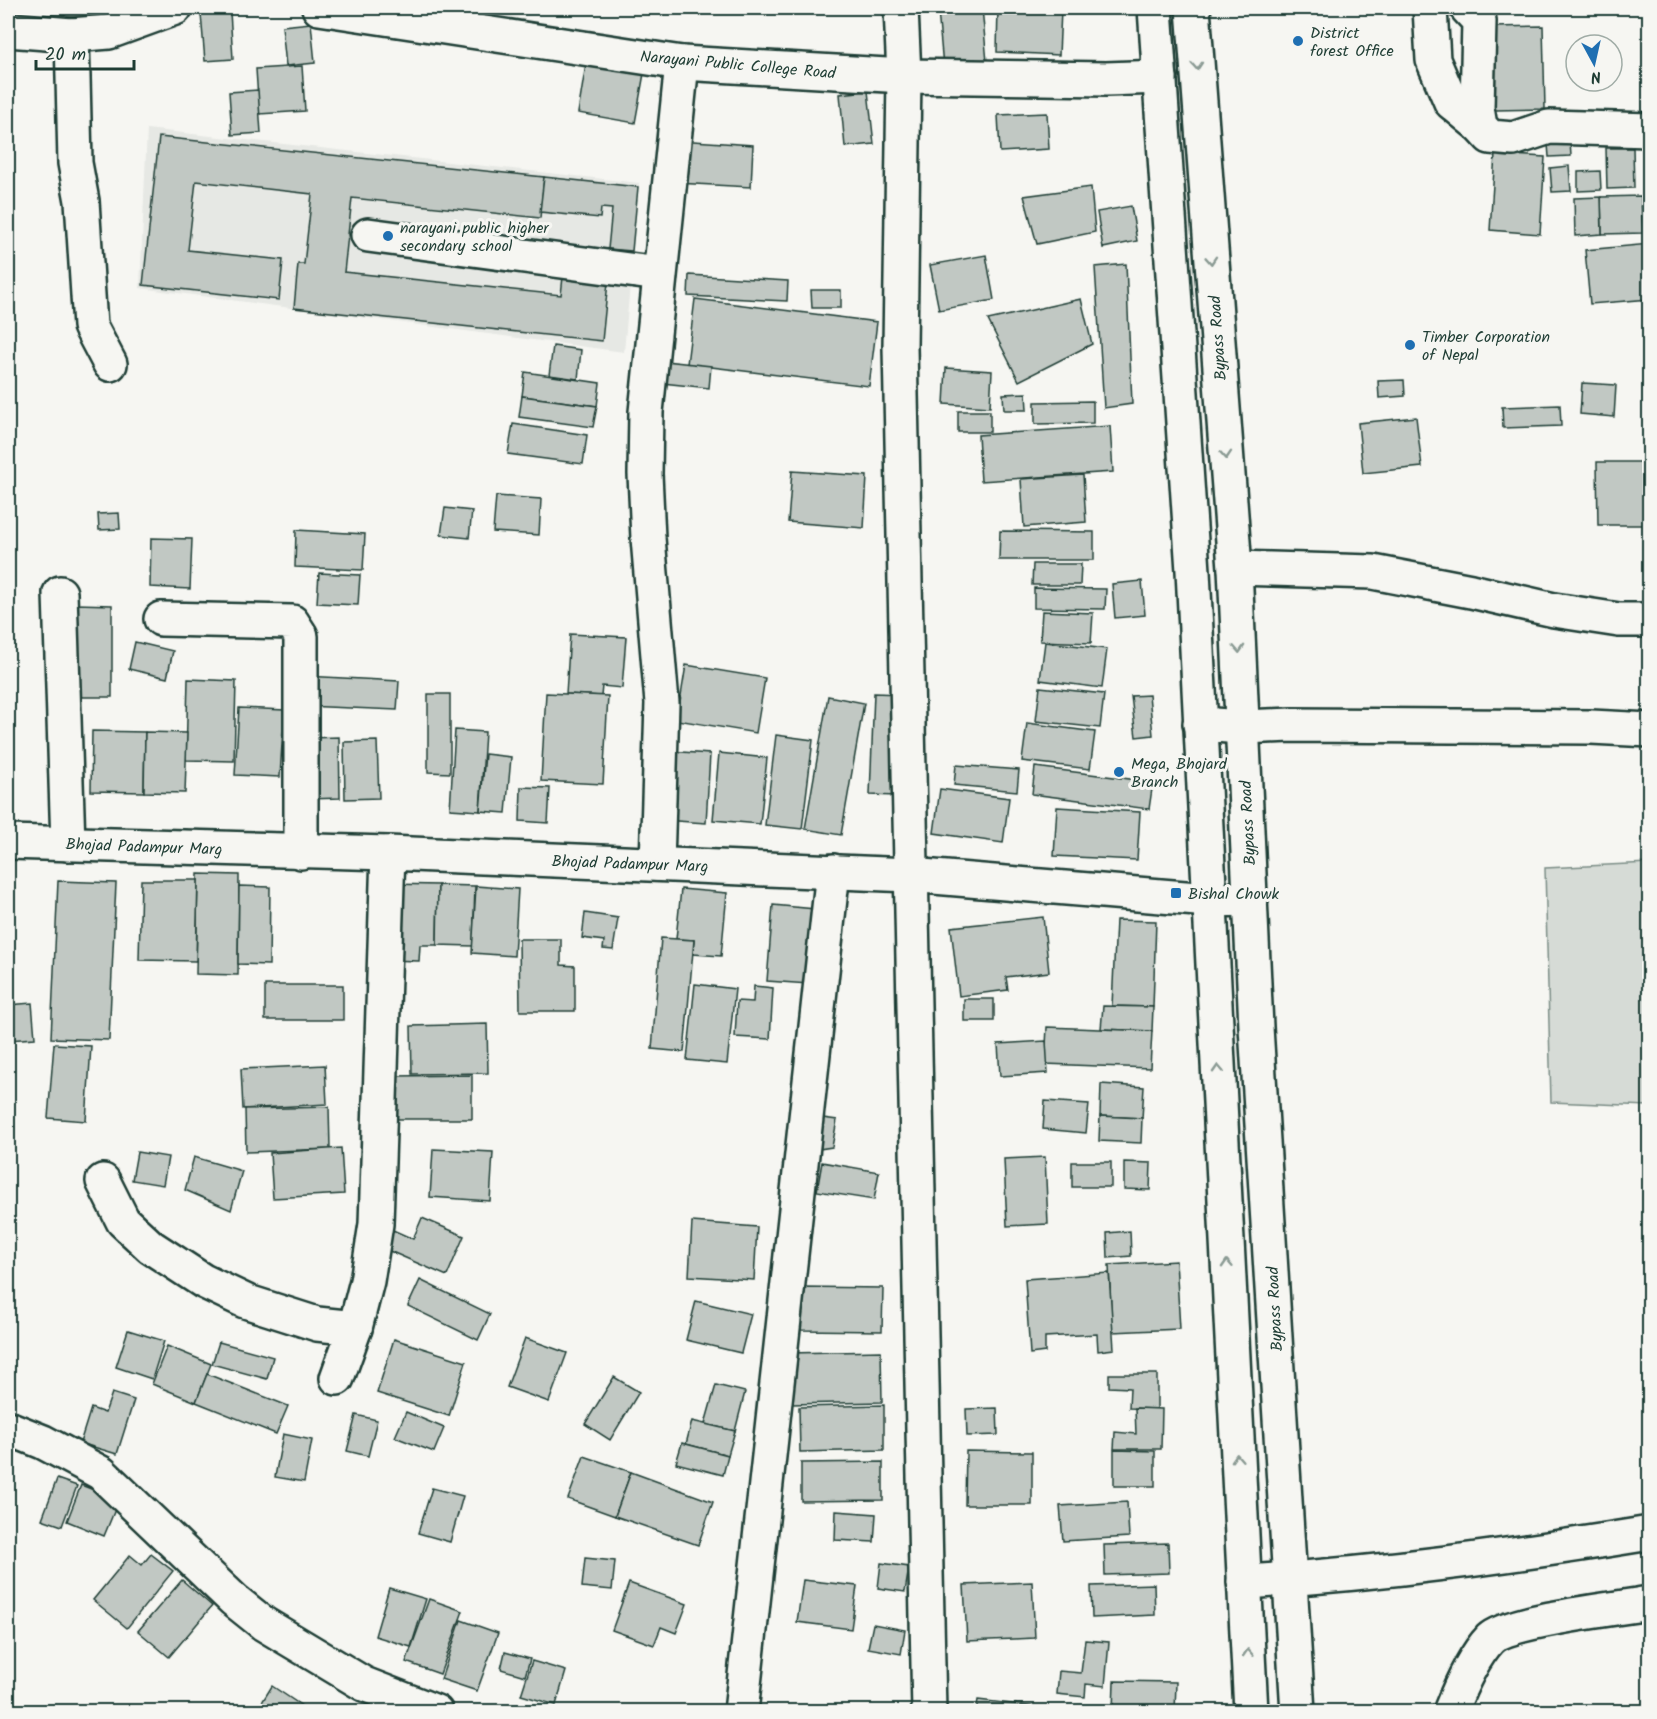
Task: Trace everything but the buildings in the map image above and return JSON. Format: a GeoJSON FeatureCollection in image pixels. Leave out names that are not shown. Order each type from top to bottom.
{"type":"FeatureCollection","features":[{"type":"Feature","properties":{"kind":"main road"},"geometry":{"type":"LineString","coordinates":[[8,30],[72,35],[109,32],[175,8]]}},
{"type":"Feature","properties":{"kind":"main road","name":"Narayani Public College Road"},"geometry":{"type":"LineString","coordinates":[[319,8],[682,63],[904,76],[1106,79],[1160,77]]}},
{"type":"Feature","properties":{"kind":"main road"},"geometry":{"type":"LineString","coordinates":[[901,8],[904,76],[900,347],[929,1712]]}},
{"type":"Feature","properties":{"kind":"main road"},"geometry":{"type":"LineString","coordinates":[[1155,8],[1193,572],[1251,1712]]}},
{"type":"Feature","properties":{"kind":"main road","name":"Bypass Road"},"geometry":{"type":"LineString","coordinates":[[1193,8],[1235,568],[1257,1039],[1298,1712]]}},
{"type":"Feature","properties":{"kind":"main road"},"geometry":{"type":"LineString","coordinates":[[1431,8],[1433,60],[1451,102],[1490,137],[1513,139],[1549,127],[1650,130]]}},
{"type":"Feature","properties":{"kind":"main road"},"geometry":{"type":"LineString","coordinates":[[1467,8],[1479,21],[1477,108],[1480,126]]}},
{"type":"Feature","properties":{"kind":"main road"},"geometry":{"type":"LineString","coordinates":[[72,35],[75,163],[82,201],[90,326],[110,364]]}},
{"type":"Feature","properties":{"kind":"main road"},"geometry":{"type":"LineString","coordinates":[[657,864],[662,703],[648,538],[645,474],[646,412],[682,63]]}},
{"type":"Feature","properties":{"kind":"main road"},"geometry":{"type":"LineString","coordinates":[[368,235],[659,274]]}},
{"type":"Feature","properties":{"kind":"main road"},"geometry":{"type":"LineString","coordinates":[[1235,568],[1373,572],[1554,610],[1619,620],[1650,620]]}},
{"type":"Feature","properties":{"kind":"main road"},"geometry":{"type":"LineString","coordinates":[[60,593],[68,844]]}},
{"type":"Feature","properties":{"kind":"main road"},"geometry":{"type":"LineString","coordinates":[[161,619],[292,622],[301,636],[301,852]]}},
{"type":"Feature","properties":{"kind":"main road"},"geometry":{"type":"LineString","coordinates":[[1200,724],[1242,727],[1292,725],[1591,727],[1650,730]]}},
{"type":"Feature","properties":{"kind":"main road","name":"Bhojad Padampur Marg"},"geometry":{"type":"LineString","coordinates":[[8,842],[388,853],[833,871],[910,875],[1209,900],[1251,899]]}},
{"type":"Feature","properties":{"kind":"main road"},"geometry":{"type":"LineString","coordinates":[[338,1378],[355,1328],[367,1281],[376,1224],[388,853]]}},
{"type":"Feature","properties":{"kind":"main road"},"geometry":{"type":"LineString","coordinates":[[741,1712],[833,871]]}},
{"type":"Feature","properties":{"kind":"main road"},"geometry":{"type":"LineString","coordinates":[[104,1181],[123,1221],[151,1247],[203,1281],[245,1301],[316,1324],[355,1328]]}},
{"type":"Feature","properties":{"kind":"main road"},"geometry":{"type":"LineString","coordinates":[[8,1428],[43,1442],[100,1473],[234,1600],[264,1624],[364,1684],[436,1712]]}},
{"type":"Feature","properties":{"kind":"main road"},"geometry":{"type":"LineString","coordinates":[[1244,1581],[1327,1577],[1502,1557],[1650,1533]]}},
{"type":"Feature","properties":{"kind":"main road"},"geometry":{"type":"LineString","coordinates":[[1450,1712],[1464,1677],[1490,1638],[1523,1624],[1650,1603]]}},
{"type":"Feature","properties":{"kind":"shaded area","name":"narayani public higher secondary school"},"geometry":{"type":"Polygon","coordinates":[[[147,129],[639,183],[624,352],[140,288],[147,129]]]}},
{"type":"Feature","properties":{"kind":"shaded area"},"geometry":{"type":"Polygon","coordinates":[[[1649,863],[1649,1106],[1551,1102],[1545,868],[1649,863]]]}},
{"type":"Feature","properties":{"kind":"place","name":"District forest Office"},"geometry":{"type":"Point","coordinates":[1298,41]}},
{"type":"Feature","properties":{"kind":"place","name":"narayani public higher secondary school"},"geometry":{"type":"Point","coordinates":[388,236]}},
{"type":"Feature","properties":{"kind":"place","name":"Timber Corporation of Nepal"},"geometry":{"type":"Point","coordinates":[1410,345]}},
{"type":"Feature","properties":{"kind":"place","name":"Mega, Bhojard Branch"},"geometry":{"type":"Point","coordinates":[1119,772]}},
{"type":"Feature","properties":{"kind":"place","name":"Bishal Chowk"},"geometry":{"type":"Point","coordinates":[1176,893]}}]}
